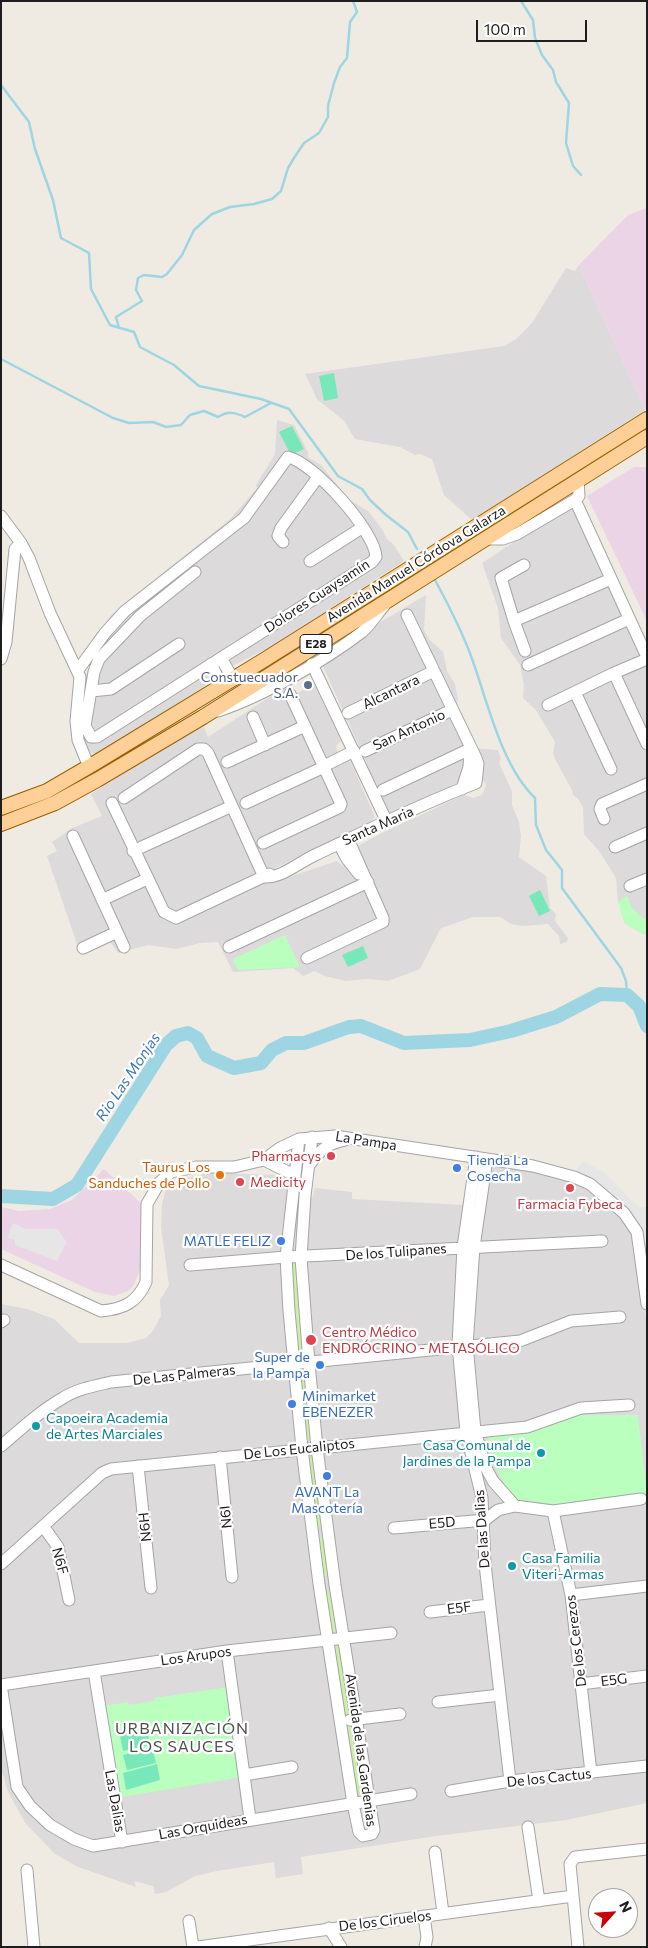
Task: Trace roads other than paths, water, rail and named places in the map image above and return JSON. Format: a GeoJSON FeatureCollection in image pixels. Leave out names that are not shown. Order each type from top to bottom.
{"type":"FeatureCollection","features":[{"type":"Feature","properties":{"kind":"main road","name":"Avenida Manuel Córdova Galarza"},"geometry":{"type":"LineString","coordinates":[[1,808],[47,791],[228,683],[647,419]]}},
{"type":"Feature","properties":{"kind":"main road","name":"Avenida Manuel Córdova Galarza"},"geometry":{"type":"LineString","coordinates":[[1,824],[55,804],[202,717],[394,594],[647,437]]}},
{"type":"Feature","properties":{"kind":"street","name":"Dolores Guaysamín"},"geometry":{"type":"LineString","coordinates":[[79,674],[96,645],[125,611],[244,518],[285,459],[292,458],[318,477],[356,516],[375,550],[376,557],[372,562],[98,737],[91,737],[85,726],[94,672],[99,659],[140,616],[194,572]]}},
{"type":"Feature","properties":{"kind":"street"},"geometry":{"type":"LineString","coordinates":[[283,542],[278,536],[281,528],[318,477]]}},
{"type":"Feature","properties":{"kind":"street"},"geometry":{"type":"LineString","coordinates":[[484,539],[503,540],[518,534],[575,500],[579,496],[578,480]]}},
{"type":"Feature","properties":{"kind":"street"},"geometry":{"type":"LineString","coordinates":[[548,705],[647,658],[575,500]]}},
{"type":"Feature","properties":{"kind":"street"},"geometry":{"type":"LineString","coordinates":[[1,516],[21,543],[68,654],[79,674],[76,721],[78,740],[89,766]]}},
{"type":"Feature","properties":{"kind":"street"},"geometry":{"type":"LineString","coordinates":[[310,561],[363,527]]}},
{"type":"Feature","properties":{"kind":"street"},"geometry":{"type":"LineString","coordinates":[[1,659],[6,642],[15,549],[21,543]]}},
{"type":"Feature","properties":{"kind":"street"},"geometry":{"type":"LineString","coordinates":[[524,566],[500,578],[525,651]]}},
{"type":"Feature","properties":{"kind":"street"},"geometry":{"type":"LineString","coordinates":[[514,621],[611,579]]}},
{"type":"Feature","properties":{"kind":"street","name":"Avenida Manuel Córdova Galarza"},"geometry":{"type":"LineString","coordinates":[[202,717],[247,702],[312,664],[363,631],[394,594]]}},
{"type":"Feature","properties":{"kind":"street","name":"Santa Maria"},"geometry":{"type":"LineString","coordinates":[[148,879],[164,912],[176,918],[264,877],[284,865],[295,864],[476,783],[478,764],[407,615]]}},
{"type":"Feature","properties":{"kind":"street"},"geometry":{"type":"LineString","coordinates":[[528,665],[629,619]]}},
{"type":"Feature","properties":{"kind":"street"},"geometry":{"type":"LineString","coordinates":[[91,691],[111,689],[179,644]]}},
{"type":"Feature","properties":{"kind":"street"},"geometry":{"type":"LineString","coordinates":[[221,658],[228,683]]}},
{"type":"Feature","properties":{"kind":"street"},"geometry":{"type":"LineString","coordinates":[[211,664],[228,683]]}},
{"type":"Feature","properties":{"kind":"street"},"geometry":{"type":"LineString","coordinates":[[312,664],[356,749],[386,822]]}},
{"type":"Feature","properties":{"kind":"street","name":"Alcantara"},"geometry":{"type":"LineString","coordinates":[[348,713],[434,671]]}},
{"type":"Feature","properties":{"kind":"street"},"geometry":{"type":"LineString","coordinates":[[614,673],[647,744]]}},
{"type":"Feature","properties":{"kind":"street"},"geometry":{"type":"LineString","coordinates":[[575,692],[611,769]]}},
{"type":"Feature","properties":{"kind":"street"},"geometry":{"type":"LineString","coordinates":[[263,843],[340,807],[341,800],[290,694]]}},
{"type":"Feature","properties":{"kind":"street","name":"San Antonio"},"geometry":{"type":"LineString","coordinates":[[246,803],[356,749],[452,710]]}},
{"type":"Feature","properties":{"kind":"street"},"geometry":{"type":"LineString","coordinates":[[252,717],[265,745]]}},
{"type":"Feature","properties":{"kind":"street"},"geometry":{"type":"LineString","coordinates":[[227,762],[305,726]]}},
{"type":"Feature","properties":{"kind":"street"},"geometry":{"type":"LineString","coordinates":[[124,798],[198,749],[204,749],[208,753],[264,877]]}},
{"type":"Feature","properties":{"kind":"street"},"geometry":{"type":"LineString","coordinates":[[383,790],[470,749],[469,767],[462,789]]}},
{"type":"Feature","properties":{"kind":"street"},"geometry":{"type":"LineString","coordinates":[[604,819],[600,808],[602,804],[647,784]]}},
{"type":"Feature","properties":{"kind":"street"},"geometry":{"type":"LineString","coordinates":[[102,900],[148,879],[112,803]]}},
{"type":"Feature","properties":{"kind":"street"},"geometry":{"type":"LineString","coordinates":[[134,851],[232,806]]}},
{"type":"Feature","properties":{"kind":"street"},"geometry":{"type":"LineString","coordinates":[[615,847],[647,833]]}},
{"type":"Feature","properties":{"kind":"street"},"geometry":{"type":"LineString","coordinates":[[73,836],[124,947]]}},
{"type":"Feature","properties":{"kind":"street"},"geometry":{"type":"LineString","coordinates":[[307,958],[383,922],[384,918],[368,882],[347,860],[343,842]]}},
{"type":"Feature","properties":{"kind":"street"},"geometry":{"type":"LineString","coordinates":[[630,886],[647,879]]}},
{"type":"Feature","properties":{"kind":"street"},"geometry":{"type":"LineString","coordinates":[[229,947],[368,882]]}},
{"type":"Feature","properties":{"kind":"street"},"geometry":{"type":"LineString","coordinates":[[83,948],[116,932]]}},
{"type":"Feature","properties":{"kind":"street","name":"La Pampa"},"geometry":{"type":"LineString","coordinates":[[1,1265],[101,1311],[116,1310],[130,1305],[141,1293],[146,1282],[147,1204],[159,1183],[171,1172],[196,1167],[234,1168],[264,1160],[280,1148],[299,1139],[335,1136],[532,1166],[574,1177],[598,1190],[619,1208],[637,1232],[647,1304]]}},
{"type":"Feature","properties":{"kind":"street","name":"Avenida de las Gardenias"},"geometry":{"type":"LineString","coordinates":[[299,1139],[286,1257],[294,1363],[302,1450],[319,1584],[353,1804],[358,1832],[363,1836],[372,1834],[374,1830],[335,1581],[317,1448],[301,1258],[312,1137]]}},
{"type":"Feature","properties":{"kind":"street"},"geometry":{"type":"LineString","coordinates":[[309,1165],[324,1147],[332,1143],[352,1139]]}},
{"type":"Feature","properties":{"kind":"street","name":"De las Dalias"},"geometry":{"type":"LineString","coordinates":[[482,1158],[469,1247],[463,1345],[470,1432],[485,1520],[485,1564],[510,1781]]}},
{"type":"Feature","properties":{"kind":"street"},"geometry":{"type":"LineString","coordinates":[[264,1160],[294,1175]]}},
{"type":"Feature","properties":{"kind":"street","name":"De los Tulipanes"},"geometry":{"type":"LineString","coordinates":[[190,1265],[286,1257],[301,1258],[469,1247],[602,1241]]}},
{"type":"Feature","properties":{"kind":"street","name":"De Las Palmeras"},"geometry":{"type":"LineString","coordinates":[[1,1446],[38,1414],[63,1397],[110,1382],[309,1363],[463,1345],[520,1341],[571,1321],[620,1317]]}},
{"type":"Feature","properties":{"kind":"street","name":"De Los Eucaliptos"},"geometry":{"type":"LineString","coordinates":[[1,1564],[106,1471],[220,1457],[527,1427],[581,1408],[629,1405]]}},
{"type":"Feature","properties":{"kind":"street","name":"De las Dalias"},"geometry":{"type":"LineString","coordinates":[[470,1432],[486,1468],[505,1496],[515,1506]]}},
{"type":"Feature","properties":{"kind":"street","name":"N6I"},"geometry":{"type":"LineString","coordinates":[[220,1457],[232,1577]]}},
{"type":"Feature","properties":{"kind":"street","name":"N6H"},"geometry":{"type":"LineString","coordinates":[[138,1466],[152,1588]]}},
{"type":"Feature","properties":{"kind":"street"},"geometry":{"type":"LineString","coordinates":[[480,1487],[490,1493],[505,1496]]}},
{"type":"Feature","properties":{"kind":"street"},"geometry":{"type":"LineString","coordinates":[[515,1506],[553,1510],[641,1499]]}},
{"type":"Feature","properties":{"kind":"street","name":"E5D"},"geometry":{"type":"LineString","coordinates":[[394,1528],[485,1520],[498,1510],[515,1506]]}},
{"type":"Feature","properties":{"kind":"street","name":"De los Cerezos"},"geometry":{"type":"LineString","coordinates":[[553,1510],[571,1595],[591,1773]]}},
{"type":"Feature","properties":{"kind":"street","name":"N6F"},"geometry":{"type":"LineString","coordinates":[[43,1526],[58,1547],[69,1600]]}},
{"type":"Feature","properties":{"kind":"street"},"geometry":{"type":"LineString","coordinates":[[313,1535],[329,1533]]}},
{"type":"Feature","properties":{"kind":"street"},"geometry":{"type":"LineString","coordinates":[[319,1584],[335,1581]]}},
{"type":"Feature","properties":{"kind":"street"},"geometry":{"type":"LineString","coordinates":[[571,1595],[647,1586]]}},
{"type":"Feature","properties":{"kind":"street","name":"E5F"},"geometry":{"type":"LineString","coordinates":[[430,1612],[489,1605]]}},
{"type":"Feature","properties":{"kind":"street","name":"Los Arupos"},"geometry":{"type":"LineString","coordinates":[[1,1685],[227,1651],[391,1633]]}},
{"type":"Feature","properties":{"kind":"street"},"geometry":{"type":"LineString","coordinates":[[227,1651],[250,1819]]}},
{"type":"Feature","properties":{"kind":"street","name":"Las Dalias"},"geometry":{"type":"LineString","coordinates":[[94,1671],[122,1842]]}},
{"type":"Feature","properties":{"kind":"street","name":"E5G"},"geometry":{"type":"LineString","coordinates":[[580,1684],[647,1676]]}},
{"type":"Feature","properties":{"kind":"street","name":"Las Orquideas"},"geometry":{"type":"LineString","coordinates":[[1,1685],[17,1787],[30,1806],[50,1825],[74,1839],[93,1846],[411,1794]]}},
{"type":"Feature","properties":{"kind":"street"},"geometry":{"type":"LineString","coordinates":[[438,1702],[500,1695]]}},
{"type":"Feature","properties":{"kind":"street"},"geometry":{"type":"LineString","coordinates":[[341,1721],[400,1714]]}},
{"type":"Feature","properties":{"kind":"street","name":"De los Cactus"},"geometry":{"type":"LineString","coordinates":[[451,1791],[510,1781],[647,1766]]}},
{"type":"Feature","properties":{"kind":"street"},"geometry":{"type":"LineString","coordinates":[[244,1774],[292,1767]]}},
{"type":"Feature","properties":{"kind":"street"},"geometry":{"type":"LineString","coordinates":[[528,1827],[539,1901]]}},
{"type":"Feature","properties":{"kind":"street"},"geometry":{"type":"LineString","coordinates":[[578,1947],[570,1864],[575,1857],[647,1849]]}},
{"type":"Feature","properties":{"kind":"street"},"geometry":{"type":"LineString","coordinates":[[435,1852],[443,1913]]}},
{"type":"Feature","properties":{"kind":"street"},"geometry":{"type":"LineString","coordinates":[[27,1870],[34,1947]]}},
{"type":"Feature","properties":{"kind":"street","name":"De los Ciruelos"},"geometry":{"type":"LineString","coordinates":[[198,1947],[572,1896]]}},
{"type":"Feature","properties":{"kind":"street"},"geometry":{"type":"LineString","coordinates":[[424,1916],[427,1937],[425,1947]]}},
{"type":"Feature","properties":{"kind":"street"},"geometry":{"type":"LineString","coordinates":[[190,1920],[193,1947]]}},
{"type":"Feature","properties":{"kind":"street"},"geometry":{"type":"LineString","coordinates":[[329,1928],[341,1947]]}},
{"type":"Feature","properties":{"kind":"waterway"},"geometry":{"type":"LineString","coordinates":[[119,328],[116,317],[142,301],[136,290],[138,278],[144,275],[162,277],[167,274],[182,255],[194,230],[212,214],[230,207],[254,204],[272,199],[281,191],[288,168],[294,158],[304,143],[319,133],[328,117],[328,106],[334,83],[340,67],[347,58],[350,22],[357,12],[353,1]]}},
{"type":"Feature","properties":{"kind":"waterway"},"geometry":{"type":"LineString","coordinates":[[521,1],[533,20],[535,38],[542,55],[553,70],[556,82],[569,103],[566,143],[573,166],[581,175]]}},
{"type":"Feature","properties":{"kind":"waterway"},"geometry":{"type":"LineString","coordinates":[[1,85],[29,122],[35,149],[53,200],[61,238],[89,253],[91,289],[110,325],[134,332],[140,347],[174,365],[199,386],[261,399],[289,409],[338,476],[362,489],[370,500],[386,515],[408,532],[417,549]]}},
{"type":"Feature","properties":{"kind":"waterway"},"geometry":{"type":"LineString","coordinates":[[1,359],[113,418],[129,423],[153,422],[166,427],[181,425],[190,415],[204,411],[218,417],[231,413],[245,417],[271,403]]}},
{"type":"Feature","properties":{"kind":"waterway"},"geometry":{"type":"LineString","coordinates":[[435,580],[467,646],[504,750],[523,784],[535,798],[536,825],[546,850],[562,870],[562,888],[621,968],[626,981],[627,995]]}},
{"type":"Feature","properties":{"kind":"waterway","name":"Rio Las Monjas"},"geometry":{"type":"LineString","coordinates":[[1,1196],[53,1199],[77,1185],[166,1045],[176,1036],[188,1033],[197,1038],[207,1056],[234,1068],[261,1063],[272,1050],[286,1043],[304,1043],[349,1027],[361,1026],[404,1043],[470,1040],[511,1031],[556,1017],[600,994],[627,995],[639,1006],[647,1026]]}},
{"type":"Feature","properties":{"kind":"place","name":"Constuecuador S.A."},"geometry":{"type":"Point","coordinates":[308,685]}},
{"type":"Feature","properties":{"kind":"place","name":"Pharmacys"},"geometry":{"type":"Point","coordinates":[331,1156]}},
{"type":"Feature","properties":{"kind":"place","name":"Tienda La Cosecha"},"geometry":{"type":"Point","coordinates":[457,1168]}},
{"type":"Feature","properties":{"kind":"place","name":"Taurus Los Sanduches de Pollo"},"geometry":{"type":"Point","coordinates":[220,1175]}},
{"type":"Feature","properties":{"kind":"place","name":"Medicity"},"geometry":{"type":"Point","coordinates":[240,1182]}},
{"type":"Feature","properties":{"kind":"place","name":"Farmacia Fybeca"},"geometry":{"type":"Point","coordinates":[570,1188]}},
{"type":"Feature","properties":{"kind":"place","name":"MATLE FELIZ"},"geometry":{"type":"Point","coordinates":[281,1241]}},
{"type":"Feature","properties":{"kind":"place","name":"Centro Médico ENDRÓCRINO - METASÓLICO"},"geometry":{"type":"Point","coordinates":[311,1340]}},
{"type":"Feature","properties":{"kind":"place","name":"Super de la Pampa"},"geometry":{"type":"Point","coordinates":[320,1365]}},
{"type":"Feature","properties":{"kind":"place","name":"Minimarket EBENEZER"},"geometry":{"type":"Point","coordinates":[292,1404]}},
{"type":"Feature","properties":{"kind":"place","name":"Capoeira Academia de Artes Marciales"},"geometry":{"type":"Point","coordinates":[36,1426]}},
{"type":"Feature","properties":{"kind":"place","name":"Casa Comunal de Jardines de la Pampa"},"geometry":{"type":"Point","coordinates":[541,1453]}},
{"type":"Feature","properties":{"kind":"place","name":"AVANT La Mascotería"},"geometry":{"type":"Point","coordinates":[327,1476]}},
{"type":"Feature","properties":{"kind":"place","name":"Casa Familia Viteri-Armas"},"geometry":{"type":"Point","coordinates":[512,1566]}},
{"type":"Feature","properties":{"kind":"district","name":"URBANIZACIÓN LOS SAUCES"},"geometry":{"type":"Point","coordinates":[182,1738]}}]}
